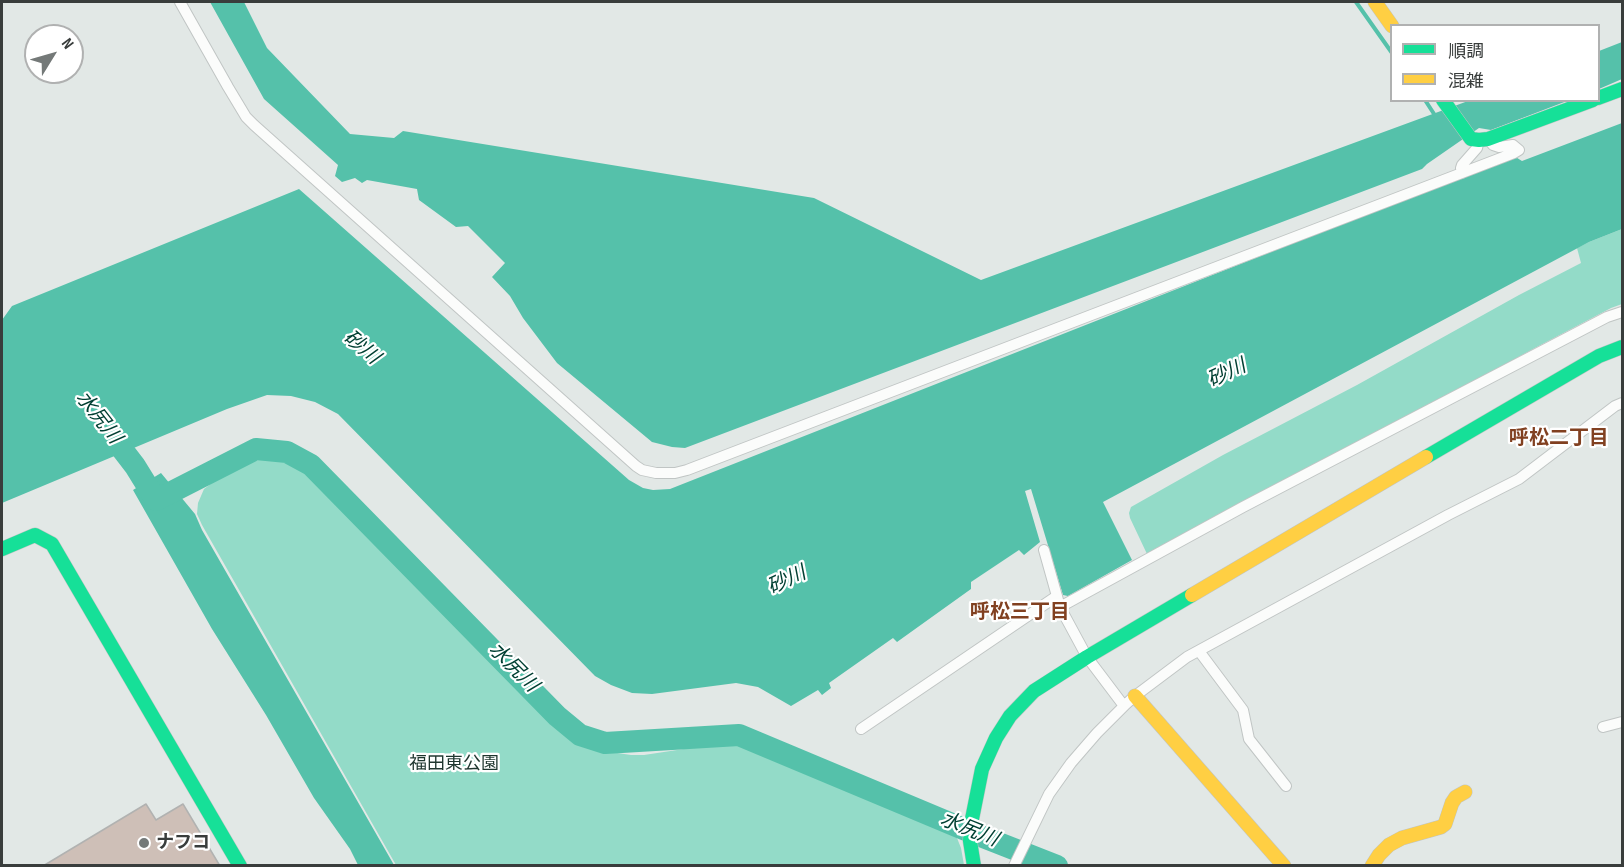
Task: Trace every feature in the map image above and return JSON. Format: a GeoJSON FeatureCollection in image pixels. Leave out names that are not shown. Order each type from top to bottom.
{"type":"FeatureCollection","features":[{"type":"Feature","properties":{"kind":"street"},"geometry":{"type":"LineString","coordinates":[[180,2],[246,117],[254,125],[636,466],[656,473],[675,473],[687,470],[1519,150],[1513,145],[1499,147],[1479,139],[1445,102]]}},
{"type":"Feature","properties":{"kind":"street"},"geometry":{"type":"LineString","coordinates":[[1375,2],[1391,24]]}},
{"type":"Feature","properties":{"kind":"street"},"geometry":{"type":"LineString","coordinates":[[1600,98],[1623,89]]}},
{"type":"Feature","properties":{"kind":"street"},"geometry":{"type":"LineString","coordinates":[[1479,139],[1587,102]]}},
{"type":"Feature","properties":{"kind":"street"},"geometry":{"type":"LineString","coordinates":[[1462,173],[1462,165],[1477,148],[1479,139]]}},
{"type":"Feature","properties":{"kind":"street"},"geometry":{"type":"LineString","coordinates":[[1060,607],[1243,507],[1607,317],[1623,312]]}},
{"type":"Feature","properties":{"kind":"street"},"geometry":{"type":"LineString","coordinates":[[974,866],[970,830],[982,769],[996,738],[1010,716],[1034,692],[1087,657],[1599,356],[1623,347]]}},
{"type":"Feature","properties":{"kind":"street"},"geometry":{"type":"LineString","coordinates":[[1014,866],[1049,794],[1060,778],[1089,741],[1135,696],[1187,657],[1448,515],[1520,479],[1615,406],[1623,403]]}},
{"type":"Feature","properties":{"kind":"street"},"geometry":{"type":"LineString","coordinates":[[2,549],[35,535],[52,544],[240,866]]}},
{"type":"Feature","properties":{"kind":"street"},"geometry":{"type":"LineString","coordinates":[[1044,550],[1060,607],[1087,657],[1124,706]]}},
{"type":"Feature","properties":{"kind":"street"},"geometry":{"type":"LineString","coordinates":[[861,729],[1057,596]]}},
{"type":"Feature","properties":{"kind":"street"},"geometry":{"type":"LineString","coordinates":[[1199,651],[1243,710],[1249,740],[1286,786]]}},
{"type":"Feature","properties":{"kind":"street"},"geometry":{"type":"LineString","coordinates":[[1135,696],[1284,866]]}},
{"type":"Feature","properties":{"kind":"street"},"geometry":{"type":"LineString","coordinates":[[1603,727],[1623,722]]}},
{"type":"Feature","properties":{"kind":"street"},"geometry":{"type":"LineString","coordinates":[[1372,866],[1389,845],[1402,838],[1445,824],[1452,803],[1456,797],[1465,792]]}},
{"type":"Feature","properties":{"kind":"green space"},"geometry":{"type":"Polygon","coordinates":[[[1622,229],[1622,304],[1533,349],[1352,449],[1147,554],[1130,518],[1131,507],[1223,455],[1581,263],[1577,248],[1622,229]]]}},
{"type":"Feature","properties":{"kind":"green space","name":"福田東公園"},"geometry":{"type":"Polygon","coordinates":[[[273,457],[298,463],[556,724],[577,742],[597,750],[631,755],[710,745],[735,745],[775,757],[949,827],[955,833],[961,848],[964,865],[396,865],[197,514],[198,503],[204,489],[229,470],[273,457]]]}},
{"type":"Feature","properties":{"kind":"water"},"geometry":{"type":"Polygon","coordinates":[[[210,2],[244,2],[267,48],[350,134],[394,138],[403,131],[814,198],[981,280],[1465,102],[1564,102],[1491,130],[1479,128],[1422,169],[685,448],[652,442],[557,363],[523,318],[510,296],[492,277],[505,263],[468,226],[456,227],[419,200],[417,189],[367,180],[362,183],[355,178],[342,182],[335,176],[338,165],[264,99],[210,2]]]}},
{"type":"Feature","properties":{"kind":"water"},"geometry":{"type":"Polygon","coordinates":[[[1622,42],[1622,79],[1600,89],[1600,51],[1622,42]]]}},
{"type":"Feature","properties":{"kind":"water","name":"砂川"},"geometry":{"type":"Polygon","coordinates":[[[1622,123],[1622,229],[1589,242],[1103,502],[1132,560],[1068,596],[1063,595],[1031,489],[1025,491],[1040,542],[1024,555],[1019,550],[971,582],[971,589],[897,642],[893,638],[829,683],[831,688],[822,695],[818,690],[791,706],[758,687],[736,683],[652,694],[632,693],[595,676],[338,414],[315,402],[291,396],[267,395],[227,409],[2,503],[2,320],[12,306],[299,189],[629,480],[643,488],[653,490],[670,489],[1514,156],[1522,161],[1622,123]]]}},
{"type":"Feature","properties":{"kind":"water"},"geometry":{"type":"Polygon","coordinates":[[[161,473],[195,514],[202,530],[394,865],[358,865],[350,849],[314,798],[212,629],[133,490],[161,473]]]}},
{"type":"Feature","properties":{"kind":"building","name":"ナフコ"},"geometry":{"type":"Polygon","coordinates":[[[146,804],[156,820],[183,804],[220,866],[43,866],[146,804]]]}},
{"type":"Feature","properties":{"kind":"waterway"},"geometry":{"type":"LineString","coordinates":[[1356,2],[1390,50]]}},
{"type":"Feature","properties":{"kind":"waterway"},"geometry":{"type":"LineString","coordinates":[[1426,102],[1436,117]]}},
{"type":"Feature","properties":{"kind":"waterway","name":"水尻川"},"geometry":{"type":"LineString","coordinates":[[105,427],[135,466],[156,500],[256,449],[287,452],[311,465],[557,716],[580,735],[605,743],[739,735],[1057,866]]}},
{"type":"Feature","properties":{"kind":"traffic: fast"},"geometry":{"type":"LineString","coordinates":[[1600,97],[1622,89]]}},
{"type":"Feature","properties":{"kind":"traffic: fast"},"geometry":{"type":"LineString","coordinates":[[1444,102],[1471,139],[1479,140],[1488,139],[1588,102]]}},
{"type":"Feature","properties":{"kind":"traffic: fast"},"geometry":{"type":"LineString","coordinates":[[1426,457],[1599,356],[1622,347]]}},
{"type":"Feature","properties":{"kind":"traffic: fast"},"geometry":{"type":"LineString","coordinates":[[2,549],[35,535],[52,544],[240,866]]}},
{"type":"Feature","properties":{"kind":"traffic: fast"},"geometry":{"type":"LineString","coordinates":[[974,866],[970,841],[971,824],[982,769],[996,738],[1010,716],[1034,691],[1192,595]]}},
{"type":"Feature","properties":{"kind":"traffic: slow"},"geometry":{"type":"LineString","coordinates":[[1375,2],[1391,24]]}},
{"type":"Feature","properties":{"kind":"traffic: slow"},"geometry":{"type":"LineString","coordinates":[[1192,595],[1426,457]]}},
{"type":"Feature","properties":{"kind":"traffic: slow"},"geometry":{"type":"LineString","coordinates":[[1135,696],[1284,866]]}},
{"type":"Feature","properties":{"kind":"traffic: slow"},"geometry":{"type":"LineString","coordinates":[[1372,866],[1389,845],[1402,838],[1445,824],[1452,803],[1456,797],[1465,792]]}},
{"type":"Feature","properties":{"kind":"place","name":"ナフコ"},"geometry":{"type":"Point","coordinates":[144,843]}},
{"type":"Feature","properties":{"kind":"district","name":"呼松二丁目"},"geometry":{"type":"Point","coordinates":[1559,439]}},
{"type":"Feature","properties":{"kind":"district","name":"呼松三丁目"},"geometry":{"type":"Point","coordinates":[1020,613]}}]}
